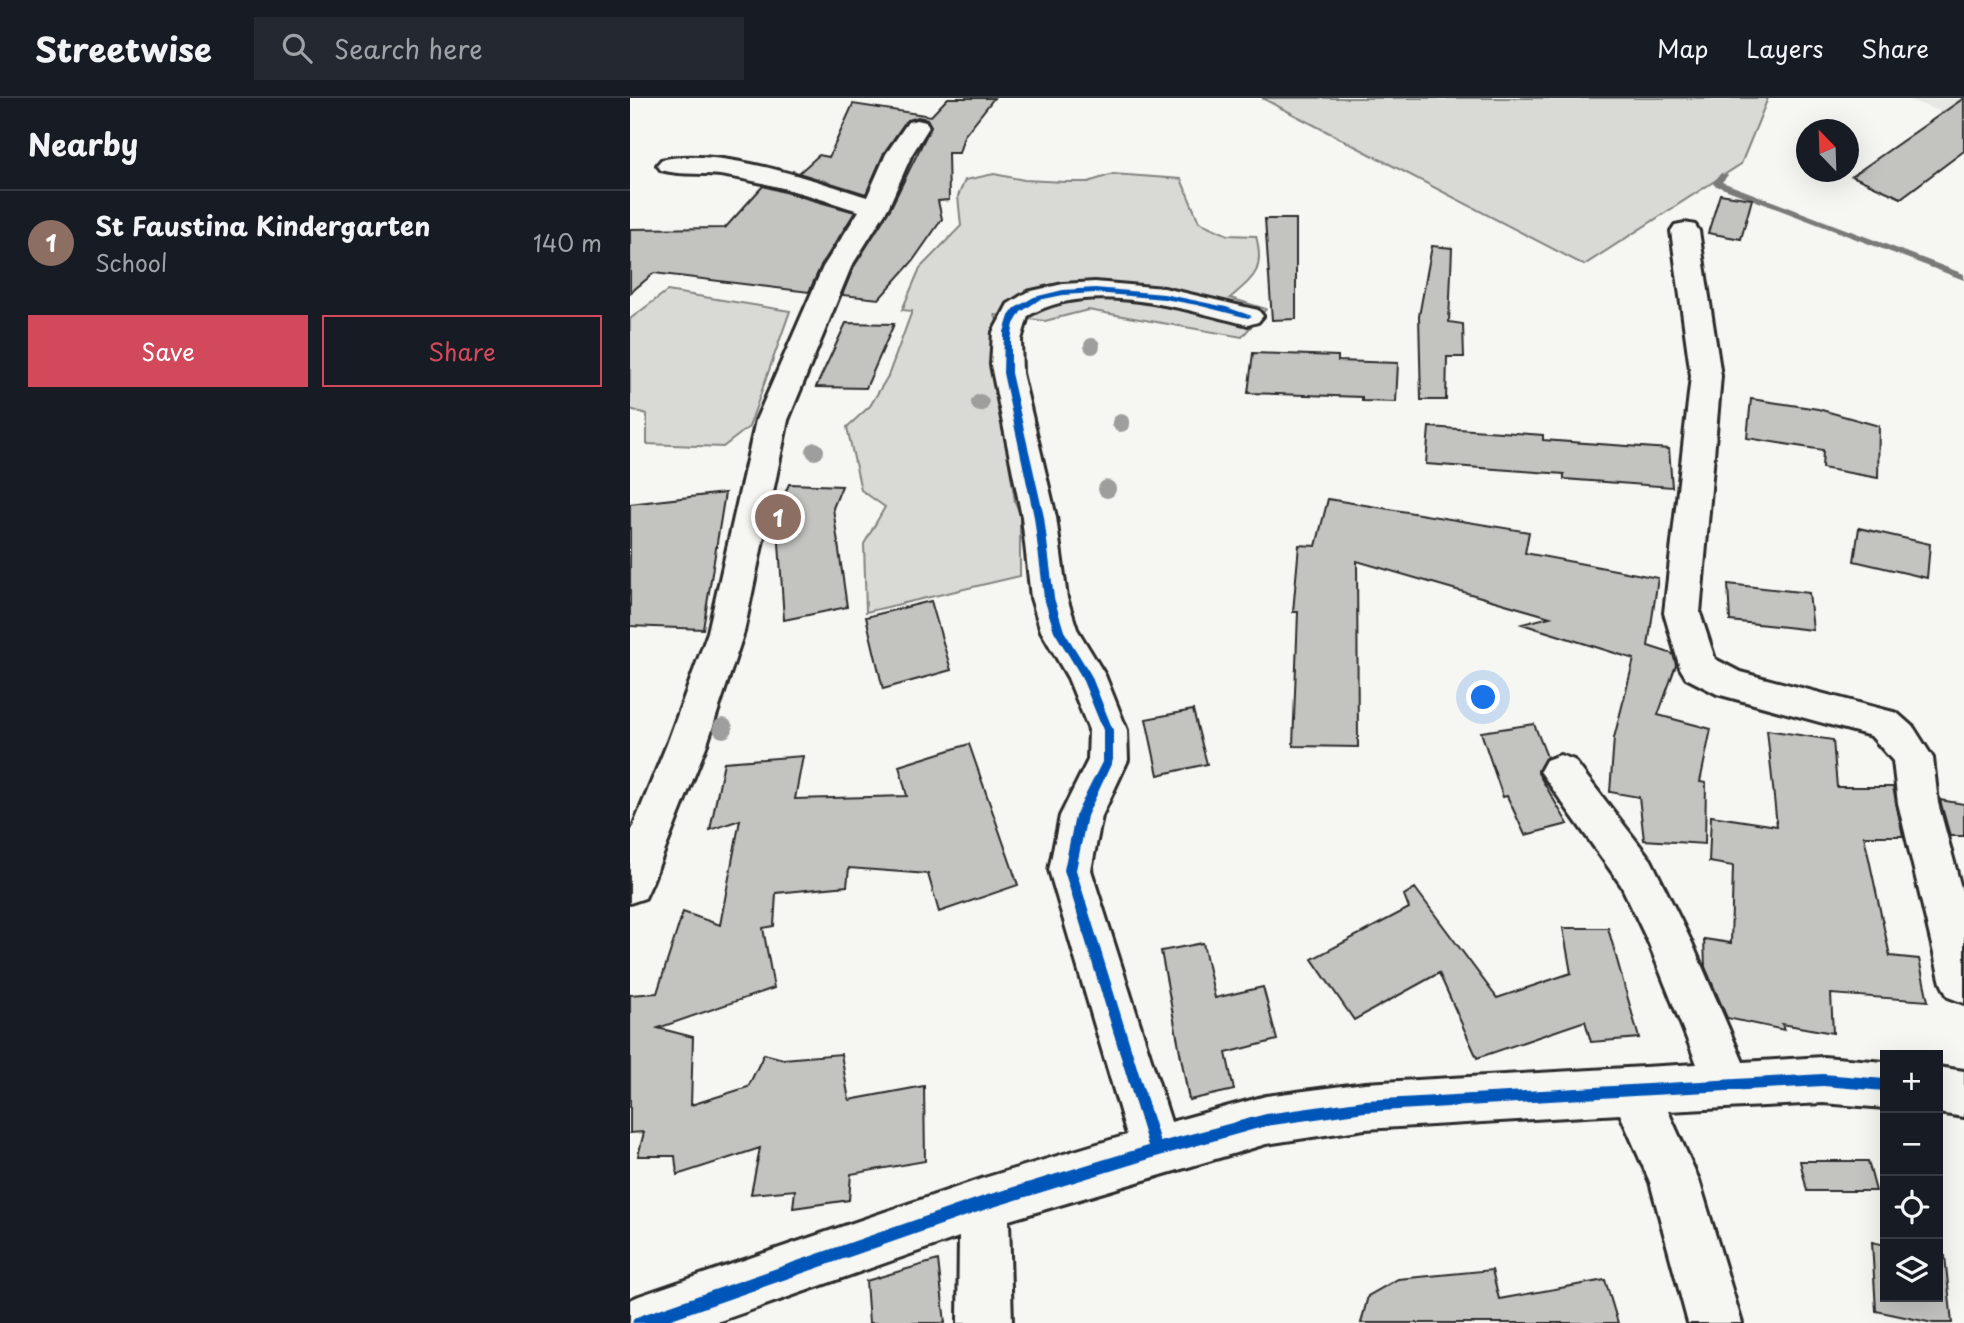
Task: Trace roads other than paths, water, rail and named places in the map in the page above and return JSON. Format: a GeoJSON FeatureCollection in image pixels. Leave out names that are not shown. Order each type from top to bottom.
{"type":"FeatureCollection","features":[{"type":"Feature","properties":{"kind":"street"},"geometry":{"type":"LineString","coordinates":[[630,885],[687,744],[726,632],[772,420],[837,267],[875,208],[899,154],[917,127]]}},
{"type":"Feature","properties":{"kind":"street"},"geometry":{"type":"LineString","coordinates":[[670,165],[708,163],[757,173],[875,208]]}},
{"type":"Feature","properties":{"kind":"street"},"geometry":{"type":"LineString","coordinates":[[1685,231],[1706,376],[1682,613],[1699,668],[1731,684],[1883,724],[1900,739],[1913,758],[1919,803],[1964,983]]}},
{"type":"Feature","properties":{"kind":"street"},"geometry":{"type":"LineString","coordinates":[[1156,1150],[1070,870],[1082,816],[1108,760],[1108,730],[1086,675],[1059,631],[1049,598],[1039,517],[1007,373],[1006,350],[1010,324],[1016,311],[1030,302],[1066,291],[1105,290],[1213,306],[1248,316]]}},
{"type":"Feature","properties":{"kind":"street"},"geometry":{"type":"LineString","coordinates":[[1560,771],[1636,873],[1670,943],[1729,1085]]}},
{"type":"Feature","properties":{"kind":"street"},"geometry":{"type":"LineString","coordinates":[[639,1323],[984,1203],[1156,1150],[1266,1120],[1365,1106],[1634,1090],[1823,1080],[1880,1085]]}},
{"type":"Feature","properties":{"kind":"street"},"geometry":{"type":"LineString","coordinates":[[1634,1090],[1674,1180],[1716,1323]]}},
{"type":"Feature","properties":{"kind":"street"},"geometry":{"type":"LineString","coordinates":[[1943,1091],[1964,1094]]}},
{"type":"Feature","properties":{"kind":"street"},"geometry":{"type":"LineString","coordinates":[[984,1203],[985,1323]]}},
{"type":"Feature","properties":{"kind":"waterway"},"geometry":{"type":"LineString","coordinates":[[1724,175],[1717,183],[1964,277]]}},
{"type":"Feature","properties":{"kind":"place","name":"St Faustina Kindergarten"},"geometry":{"type":"Point","coordinates":[778,517]}}]}
